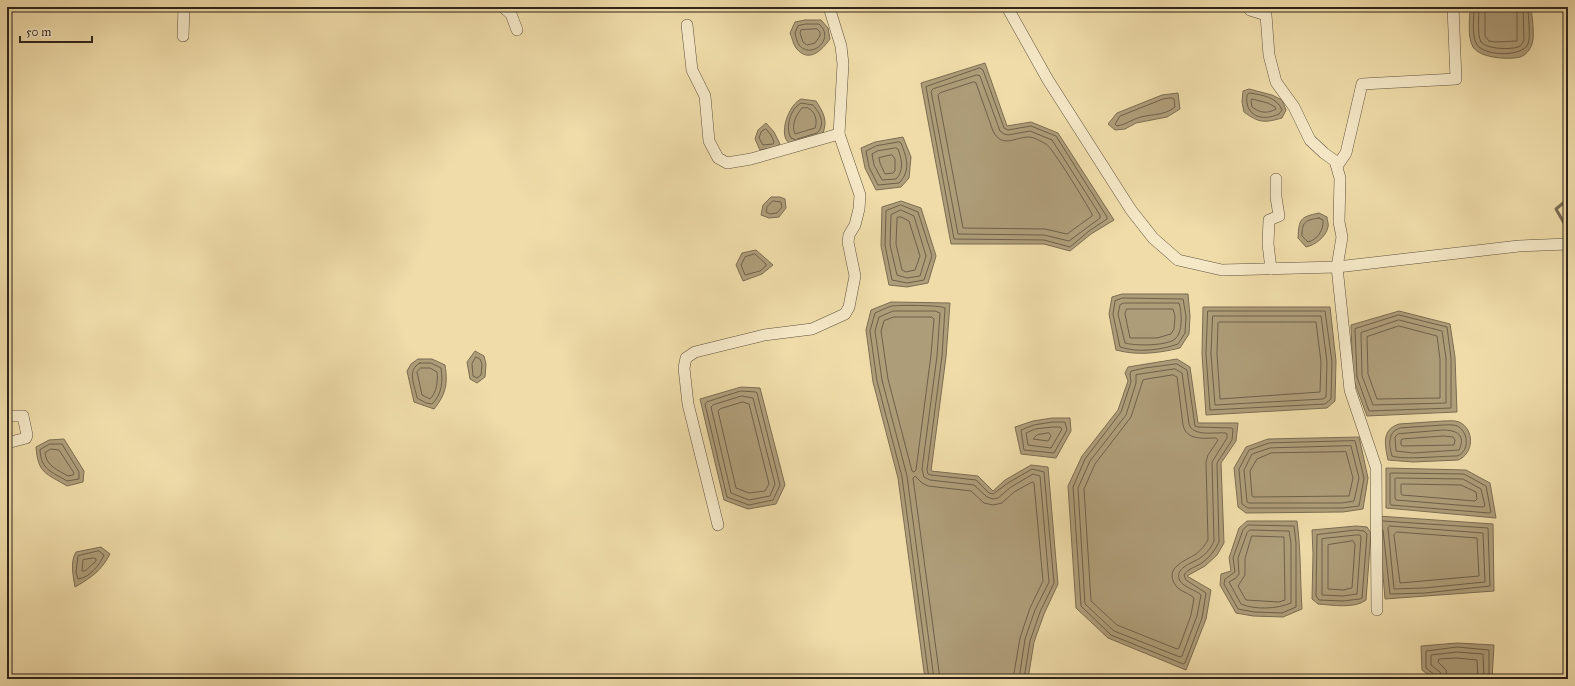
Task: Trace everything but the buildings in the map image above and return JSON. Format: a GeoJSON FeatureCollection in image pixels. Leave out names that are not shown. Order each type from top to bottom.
{"type":"FeatureCollection","features":[{"type":"Feature","properties":{"kind":"street"},"geometry":{"type":"LineString","coordinates":[[183,36],[184,7]]}},
{"type":"Feature","properties":{"kind":"street"},"geometry":{"type":"LineString","coordinates":[[503,7],[511,14],[517,30]]}},
{"type":"Feature","properties":{"kind":"street"},"geometry":{"type":"LineString","coordinates":[[718,525],[688,404],[684,368],[686,358],[695,352],[764,335],[812,330],[845,314],[851,300],[855,276],[848,242],[849,235],[855,224],[859,209],[860,195],[839,134],[843,64],[841,46],[829,7]]}},
{"type":"Feature","properties":{"kind":"street"},"geometry":{"type":"LineString","coordinates":[[1007,7],[1048,80],[1131,210],[1153,238],[1178,260],[1222,270],[1271,269],[1337,266],[1519,246],[1568,244]]}},
{"type":"Feature","properties":{"kind":"street"},"geometry":{"type":"LineString","coordinates":[[1337,166],[1346,153],[1362,84],[1456,79],[1453,7]]}},
{"type":"Feature","properties":{"kind":"street"},"geometry":{"type":"LineString","coordinates":[[1250,10],[1266,15],[1269,55],[1276,82],[1294,107],[1310,140],[1335,161],[1340,178],[1339,222],[1342,237],[1337,266],[1350,390],[1376,467],[1377,610]]}},
{"type":"Feature","properties":{"kind":"street"},"geometry":{"type":"LineString","coordinates":[[687,25],[692,70],[705,96],[709,141],[718,158],[727,163],[750,159],[839,134]]}},
{"type":"Feature","properties":{"kind":"street"},"geometry":{"type":"LineString","coordinates":[[1271,269],[1268,244],[1269,220],[1279,216],[1276,197],[1276,179]]}},
{"type":"Feature","properties":{"kind":"street"},"geometry":{"type":"LineString","coordinates":[[7,416],[23,416],[27,435],[26,438],[7,443]]}},
{"type":"Feature","properties":{"kind":"water"},"geometry":{"type":"Polygon","coordinates":[[[1470,7],[1531,7],[1533,36],[1532,44],[1529,50],[1524,55],[1515,58],[1488,56],[1477,51],[1473,47],[1470,38],[1470,7]]]}},
{"type":"Feature","properties":{"kind":"water"},"geometry":{"type":"Polygon","coordinates":[[[805,20],[821,20],[828,28],[830,39],[815,54],[806,55],[801,53],[794,45],[790,33],[795,22],[805,20]]]}},
{"type":"Feature","properties":{"kind":"water"},"geometry":{"type":"Polygon","coordinates":[[[985,63],[1007,126],[1031,122],[1058,133],[1114,220],[1091,234],[1070,251],[1044,244],[951,244],[921,83],[985,63]]]}},
{"type":"Feature","properties":{"kind":"water"},"geometry":{"type":"Polygon","coordinates":[[[1249,89],[1272,95],[1282,100],[1286,110],[1282,118],[1271,121],[1262,121],[1244,112],[1242,102],[1243,91],[1249,89]]]}},
{"type":"Feature","properties":{"kind":"water"},"geometry":{"type":"Polygon","coordinates":[[[1178,93],[1180,109],[1167,117],[1136,123],[1125,129],[1115,130],[1108,124],[1117,113],[1162,95],[1178,93]]]}},
{"type":"Feature","properties":{"kind":"water"},"geometry":{"type":"Polygon","coordinates":[[[801,99],[816,101],[825,120],[823,133],[806,141],[796,144],[790,143],[786,139],[784,132],[787,117],[791,109],[801,99]]]}},
{"type":"Feature","properties":{"kind":"water"},"geometry":{"type":"Polygon","coordinates":[[[766,123],[774,132],[780,144],[776,147],[760,150],[755,139],[758,130],[766,123]]]}},
{"type":"Feature","properties":{"kind":"water"},"geometry":{"type":"Polygon","coordinates":[[[903,137],[911,157],[909,178],[901,187],[876,190],[865,168],[861,148],[875,142],[903,137]]]}},
{"type":"Feature","properties":{"kind":"water"},"geometry":{"type":"Polygon","coordinates":[[[771,197],[780,197],[785,199],[786,208],[779,217],[769,218],[761,215],[763,205],[771,197]]]}},
{"type":"Feature","properties":{"kind":"water"},"geometry":{"type":"Polygon","coordinates":[[[901,201],[921,208],[936,256],[928,283],[907,287],[889,285],[881,246],[882,207],[901,201]]]}},
{"type":"Feature","properties":{"kind":"water"},"geometry":{"type":"Polygon","coordinates":[[[1319,213],[1327,217],[1327,231],[1320,240],[1306,247],[1298,238],[1300,223],[1304,218],[1319,213]]]}},
{"type":"Feature","properties":{"kind":"water"},"geometry":{"type":"Polygon","coordinates":[[[756,250],[773,265],[762,274],[743,281],[736,265],[742,253],[756,250]]]}},
{"type":"Feature","properties":{"kind":"water"},"geometry":{"type":"Polygon","coordinates":[[[1122,294],[1188,294],[1190,316],[1189,334],[1180,348],[1148,353],[1132,353],[1116,350],[1109,314],[1112,297],[1122,294]]]}},
{"type":"Feature","properties":{"kind":"water"},"geometry":{"type":"Polygon","coordinates":[[[891,302],[950,303],[946,357],[931,471],[978,476],[993,491],[1005,480],[1031,465],[1048,467],[1058,584],[1044,614],[1034,642],[1028,679],[925,679],[898,478],[873,382],[866,330],[871,310],[891,302]]]}},
{"type":"Feature","properties":{"kind":"water"},"geometry":{"type":"Polygon","coordinates":[[[1203,307],[1330,307],[1336,361],[1335,401],[1327,408],[1206,415],[1202,354],[1203,307]]]}},
{"type":"Feature","properties":{"kind":"water"},"geometry":{"type":"Polygon","coordinates":[[[1399,311],[1450,324],[1455,357],[1457,412],[1367,416],[1353,378],[1351,325],[1399,311]]]}},
{"type":"Feature","properties":{"kind":"water"},"geometry":{"type":"Polygon","coordinates":[[[475,351],[484,356],[486,364],[485,377],[477,383],[470,379],[467,362],[475,351]]]}},
{"type":"Feature","properties":{"kind":"water"},"geometry":{"type":"Polygon","coordinates":[[[418,359],[432,359],[445,365],[446,383],[444,393],[434,409],[414,402],[407,371],[411,364],[418,359]]]}},
{"type":"Feature","properties":{"kind":"water"},"geometry":{"type":"Polygon","coordinates":[[[1177,359],[1190,367],[1198,423],[1238,423],[1236,441],[1221,463],[1224,543],[1217,555],[1205,566],[1187,576],[1211,590],[1206,619],[1186,670],[1108,638],[1076,608],[1068,486],[1082,456],[1118,410],[1128,381],[1125,373],[1128,367],[1177,359]]]}},
{"type":"Feature","properties":{"kind":"water"},"geometry":{"type":"Polygon","coordinates":[[[741,387],[760,388],[785,485],[776,504],[748,509],[724,500],[700,399],[741,387]]]}},
{"type":"Feature","properties":{"kind":"water"},"geometry":{"type":"Polygon","coordinates":[[[1052,418],[1070,418],[1071,431],[1056,458],[1021,454],[1015,427],[1033,421],[1052,418]]]}},
{"type":"Feature","properties":{"kind":"water"},"geometry":{"type":"Polygon","coordinates":[[[1457,421],[1464,425],[1468,430],[1470,436],[1470,447],[1463,457],[1458,460],[1413,462],[1388,460],[1385,444],[1387,434],[1393,427],[1399,424],[1457,421]]]}},
{"type":"Feature","properties":{"kind":"water"},"geometry":{"type":"Polygon","coordinates":[[[1359,437],[1368,478],[1363,509],[1343,512],[1246,513],[1238,507],[1234,468],[1246,447],[1268,439],[1359,437]]]}},
{"type":"Feature","properties":{"kind":"water"},"geometry":{"type":"Polygon","coordinates":[[[64,439],[84,471],[83,482],[67,486],[44,472],[39,463],[36,447],[49,440],[64,439]]]}},
{"type":"Feature","properties":{"kind":"water"},"geometry":{"type":"Polygon","coordinates":[[[1386,468],[1466,470],[1490,483],[1496,518],[1386,508],[1386,468]]]}},
{"type":"Feature","properties":{"kind":"water"},"geometry":{"type":"Polygon","coordinates":[[[1378,516],[1493,524],[1494,591],[1385,599],[1378,516]]]}},
{"type":"Feature","properties":{"kind":"water"},"geometry":{"type":"Polygon","coordinates":[[[1247,521],[1297,521],[1302,609],[1283,617],[1253,616],[1236,613],[1220,585],[1221,574],[1231,571],[1229,558],[1239,528],[1247,521]]]}},
{"type":"Feature","properties":{"kind":"water"},"geometry":{"type":"Polygon","coordinates":[[[1356,526],[1367,527],[1371,533],[1366,600],[1356,605],[1336,606],[1318,604],[1312,599],[1312,530],[1356,526]]]}},
{"type":"Feature","properties":{"kind":"water"},"geometry":{"type":"Polygon","coordinates":[[[101,547],[110,554],[107,560],[96,573],[75,587],[73,560],[76,552],[101,547]]]}},
{"type":"Feature","properties":{"kind":"water"},"geometry":{"type":"Polygon","coordinates":[[[1457,643],[1494,645],[1492,679],[1434,679],[1422,670],[1421,646],[1457,643]]]}},
{"type":"Feature","properties":{"kind":"waterway"},"geometry":{"type":"LineString","coordinates":[[1564,223],[1556,209],[1568,199]]}}]}
